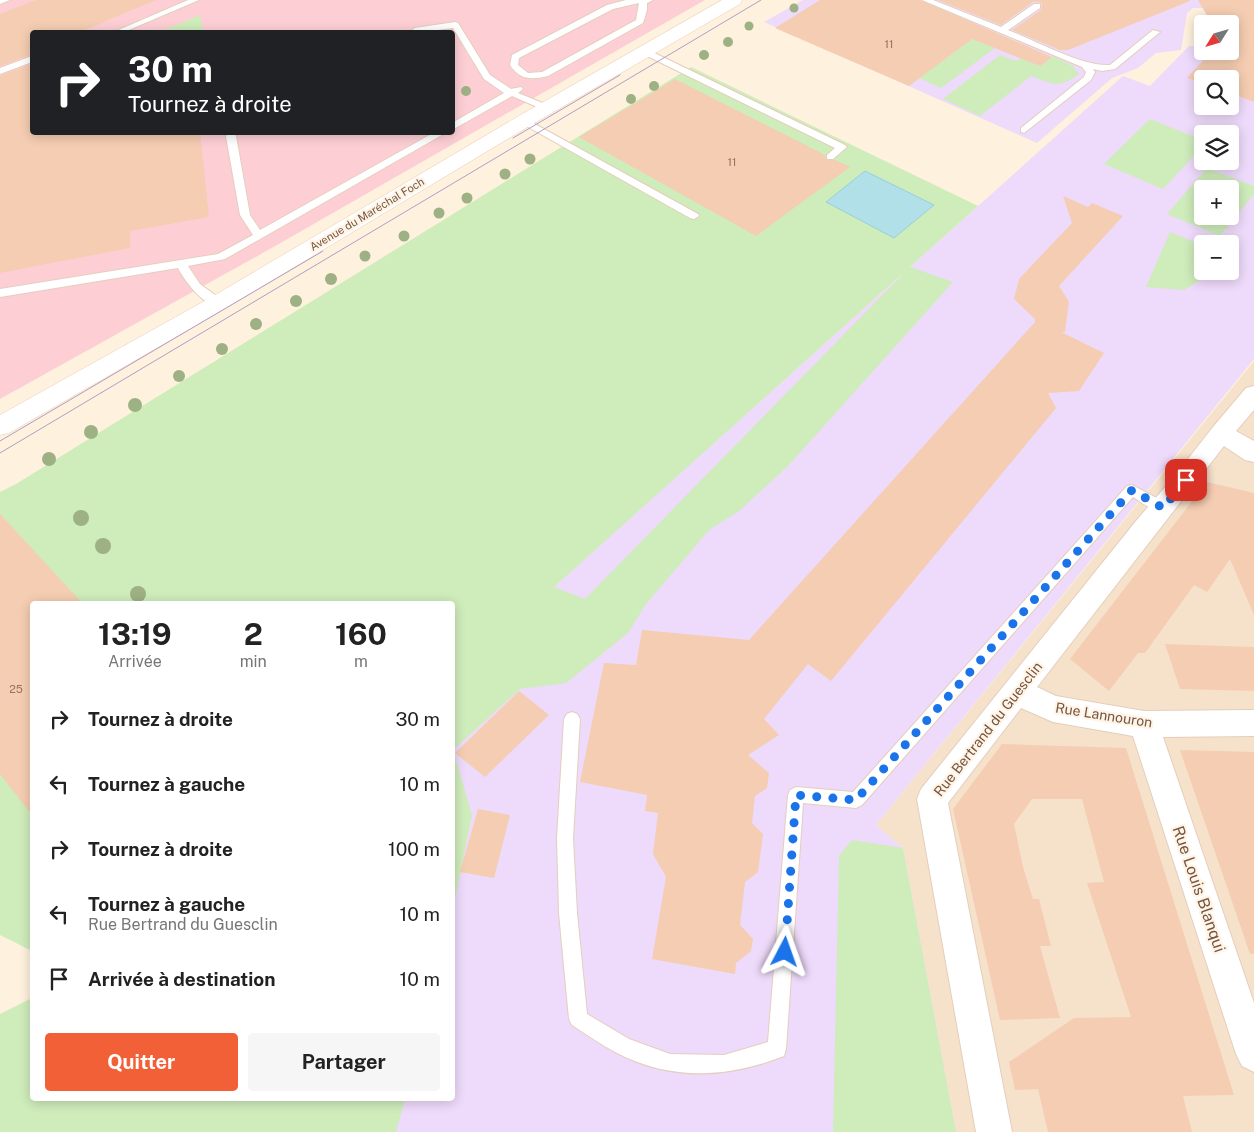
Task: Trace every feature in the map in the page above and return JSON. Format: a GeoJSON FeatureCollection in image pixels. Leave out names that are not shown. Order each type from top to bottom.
{"type":"FeatureCollection","features":[{"type":"Feature","properties":{"kind":"main road","name":"Avenue du Maréchal Foch"},"geometry":{"type":"LineString","coordinates":[[0,426],[218,303],[524,121],[734,0]]}},
{"type":"Feature","properties":{"kind":"street","name":"Rue Bertrand du Guesclin"},"geometry":{"type":"LineString","coordinates":[[994,1132],[932,799],[1221,433],[1254,394]]}},
{"type":"Feature","properties":{"kind":"street"},"geometry":{"type":"LineString","coordinates":[[1221,433],[1254,453]]}},
{"type":"Feature","properties":{"kind":"street","name":"Rue Lannouron"},"geometry":{"type":"LineString","coordinates":[[1017,692],[1054,709],[1144,724],[1254,723]]}},
{"type":"Feature","properties":{"kind":"street","name":"Rue Louis Blanqui"},"geometry":{"type":"LineString","coordinates":[[1144,724],[1254,1054]]}},
{"type":"Feature","properties":{"kind":"lane"},"geometry":{"type":"LineString","coordinates":[[0,2],[6,0]]}},
{"type":"Feature","properties":{"kind":"lane"},"geometry":{"type":"LineString","coordinates":[[123,30],[195,0]]}},
{"type":"Feature","properties":{"kind":"lane"},"geometry":{"type":"LineString","coordinates":[[926,0],[1085,65],[1102,68],[1112,67],[1156,32]]}},
{"type":"Feature","properties":{"kind":"lane"},"geometry":{"type":"LineString","coordinates":[[455,125],[512,94],[529,78],[545,74],[640,21],[646,1],[628,2],[610,7],[515,57],[514,66],[520,75],[529,78]]}},
{"type":"Feature","properties":{"kind":"lane"},"geometry":{"type":"LineString","coordinates":[[1002,30],[1041,2]]}},
{"type":"Feature","properties":{"kind":"lane"},"geometry":{"type":"LineString","coordinates":[[422,30],[455,25],[490,80],[512,94],[534,101],[547,108]]}},
{"type":"Feature","properties":{"kind":"lane"},"geometry":{"type":"LineString","coordinates":[[644,51],[842,147],[830,157]]}},
{"type":"Feature","properties":{"kind":"lane"},"geometry":{"type":"LineString","coordinates":[[0,71],[30,60]]}},
{"type":"Feature","properties":{"kind":"lane"},"geometry":{"type":"LineString","coordinates":[[1024,130],[1088,78],[1091,72],[1085,65]]}},
{"type":"Feature","properties":{"kind":"lane"},"geometry":{"type":"LineString","coordinates":[[524,121],[694,216]]}},
{"type":"Feature","properties":{"kind":"lane"},"geometry":{"type":"LineString","coordinates":[[0,293],[222,257],[438,135]]}},
{"type":"Feature","properties":{"kind":"lane"},"geometry":{"type":"LineString","coordinates":[[231,136],[245,215],[259,236]]}},
{"type":"Feature","properties":{"kind":"lane"},"geometry":{"type":"LineString","coordinates":[[182,264],[188,279],[218,303]]}},
{"type":"Feature","properties":{"kind":"lane"},"geometry":{"type":"LineString","coordinates":[[572,719],[564,838],[568,912],[578,1019],[624,1047],[670,1063],[724,1064],[777,1049],[796,795],[856,800],[1132,490],[1163,508]]}},
{"type":"Feature","properties":{"kind":"shaded area"},"geometry":{"type":"Polygon","coordinates":[[[0,0],[705,0],[270,249],[0,399],[0,0]]]}},
{"type":"Feature","properties":{"kind":"shaded area"},"geometry":{"type":"Polygon","coordinates":[[[803,0],[1254,0],[1254,8],[1193,8],[1187,13],[1181,50],[1156,53],[1138,68],[1112,78],[1037,143],[764,22],[803,0]]]}},
{"type":"Feature","properties":{"kind":"shaded area"},"geometry":{"type":"Polygon","coordinates":[[[1189,46],[1194,46],[1194,60],[1239,60],[1239,50],[1254,49],[1254,359],[876,825],[903,848],[956,1132],[105,1132],[116,1101],[455,1101],[455,675],[1123,76],[1150,86],[1189,46]]]}},
{"type":"Feature","properties":{"kind":"shaded area"},"geometry":{"type":"Polygon","coordinates":[[[1254,361],[1254,1132],[956,1132],[903,848],[876,825],[1254,361]]]}},
{"type":"Feature","properties":{"kind":"green space"},"geometry":{"type":"Polygon","coordinates":[[[200,15],[203,30],[164,30],[200,15]]]}},
{"type":"Feature","properties":{"kind":"green space"},"geometry":{"type":"Polygon","coordinates":[[[972,39],[995,48],[941,88],[919,78],[972,39]]]}},
{"type":"Feature","properties":{"kind":"green space"},"geometry":{"type":"Polygon","coordinates":[[[1000,55],[1016,61],[1020,58],[1040,66],[1053,56],[1073,66],[1079,74],[1066,82],[1055,84],[1031,76],[980,116],[943,99],[1000,55]]]}},
{"type":"Feature","properties":{"kind":"green space"},"geometry":{"type":"Polygon","coordinates":[[[691,67],[978,206],[910,267],[953,282],[788,466],[739,511],[709,530],[646,604],[628,633],[566,683],[520,689],[455,748],[455,601],[30,601],[30,950],[0,935],[0,492],[16,484],[691,67]],[[901,275],[554,587],[585,599],[902,275],[901,275]]]}},
{"type":"Feature","properties":{"kind":"green space"},"geometry":{"type":"Polygon","coordinates":[[[1150,119],[1194,137],[1194,156],[1163,189],[1104,164],[1150,119]]]}},
{"type":"Feature","properties":{"kind":"green space"},"geometry":{"type":"Polygon","coordinates":[[[1205,170],[1212,170],[1238,180],[1197,180],[1205,170]]]}},
{"type":"Feature","properties":{"kind":"green space"},"geometry":{"type":"Polygon","coordinates":[[[1239,180],[1254,186],[1254,194],[1239,213],[1239,180]]]}},
{"type":"Feature","properties":{"kind":"green space"},"geometry":{"type":"Polygon","coordinates":[[[1194,183],[1194,225],[1229,225],[1221,235],[1218,235],[1167,214],[1194,183]]]}},
{"type":"Feature","properties":{"kind":"green space"},"geometry":{"type":"Polygon","coordinates":[[[1170,232],[1194,242],[1194,280],[1200,280],[1184,290],[1146,287],[1170,232]]]}},
{"type":"Feature","properties":{"kind":"green space"},"geometry":{"type":"Polygon","coordinates":[[[455,757],[472,815],[455,899],[455,757]]]}},
{"type":"Feature","properties":{"kind":"green space"},"geometry":{"type":"Polygon","coordinates":[[[852,840],[903,848],[956,1132],[833,1132],[839,856],[852,840]]]}},
{"type":"Feature","properties":{"kind":"green space"},"geometry":{"type":"Polygon","coordinates":[[[30,999],[30,1101],[404,1101],[396,1132],[0,1132],[0,1014],[30,999]]]}},
{"type":"Feature","properties":{"kind":"water"},"geometry":{"type":"Polygon","coordinates":[[[865,171],[934,205],[894,238],[826,202],[865,171]]]}},
{"type":"Feature","properties":{"kind":"building"},"geometry":{"type":"Polygon","coordinates":[[[36,0],[156,0],[85,30],[30,30],[30,55],[0,66],[0,14],[36,0]]]}},
{"type":"Feature","properties":{"kind":"building"},"geometry":{"type":"Polygon","coordinates":[[[820,0],[920,0],[1052,57],[1040,66],[972,39],[909,86],[775,28],[820,0]]]}},
{"type":"Feature","properties":{"kind":"building"},"geometry":{"type":"Polygon","coordinates":[[[938,0],[1190,1],[1068,50],[1060,50],[1012,30],[1041,10],[1042,4],[1040,2],[1033,2],[1001,25],[938,0]]]}},
{"type":"Feature","properties":{"kind":"building"},"geometry":{"type":"Polygon","coordinates":[[[1198,0],[1254,0],[1254,102],[1239,96],[1239,70],[1194,70],[1204,60],[1239,60],[1239,15],[1207,15],[1198,0]]]}},
{"type":"Feature","properties":{"kind":"building"},"geometry":{"type":"Polygon","coordinates":[[[30,65],[30,135],[200,135],[209,217],[130,231],[130,248],[0,273],[0,76],[30,65]]]}},
{"type":"Feature","properties":{"kind":"building"},"geometry":{"type":"Polygon","coordinates":[[[1194,70],[1194,80],[1187,78],[1194,70]]]}},
{"type":"Feature","properties":{"kind":"building"},"geometry":{"type":"Polygon","coordinates":[[[675,79],[825,155],[826,160],[835,160],[850,167],[756,236],[579,137],[675,79]]]}},
{"type":"Feature","properties":{"kind":"building"},"geometry":{"type":"Polygon","coordinates":[[[1063,196],[1088,207],[1092,203],[1123,216],[1059,286],[1069,302],[1065,332],[1061,332],[1104,353],[1079,391],[1048,393],[1056,408],[831,681],[808,664],[764,719],[779,735],[748,755],[769,773],[767,788],[755,796],[752,823],[763,834],[758,872],[745,882],[740,925],[753,939],[751,951],[736,963],[735,974],[652,959],[666,877],[653,854],[658,813],[645,811],[647,795],[580,782],[604,663],[636,665],[642,630],[749,640],[1035,322],[1035,319],[1014,299],[1019,279],[1072,223],[1063,196]]]}},
{"type":"Feature","properties":{"kind":"building"},"geometry":{"type":"Polygon","coordinates":[[[1207,482],[1254,493],[1254,615],[1230,559],[1207,592],[1194,585],[1145,653],[1138,653],[1109,691],[1070,659],[1207,482]]]}},
{"type":"Feature","properties":{"kind":"building"},"geometry":{"type":"Polygon","coordinates":[[[0,514],[80,601],[30,601],[30,812],[0,774],[0,514]]]}},
{"type":"Feature","properties":{"kind":"building"},"geometry":{"type":"Polygon","coordinates":[[[1165,644],[1254,647],[1254,691],[1180,689],[1165,644]]]}},
{"type":"Feature","properties":{"kind":"building"},"geometry":{"type":"Polygon","coordinates":[[[519,691],[549,715],[485,777],[455,753],[519,691]]]}},
{"type":"Feature","properties":{"kind":"building"},"geometry":{"type":"Polygon","coordinates":[[[1002,744],[1126,748],[1234,1095],[1183,1096],[1192,1132],[1048,1132],[1038,1089],[1015,1090],[1009,1062],[1074,1018],[1131,1017],[1087,883],[1104,882],[1082,799],[1032,799],[1014,824],[1023,867],[1033,899],[1039,899],[1051,946],[1040,946],[1060,1018],[1000,1020],[953,809],[1002,744]]]}},
{"type":"Feature","properties":{"kind":"building"},"geometry":{"type":"Polygon","coordinates":[[[1180,750],[1254,752],[1254,954],[1250,954],[1180,750]]]}},
{"type":"Feature","properties":{"kind":"building"},"geometry":{"type":"Polygon","coordinates":[[[478,809],[510,815],[494,878],[460,872],[478,809]]]}},
{"type":"Feature","properties":{"kind":"tram line"},"geometry":{"type":"LineString","coordinates":[[0,453],[761,0]]}},
{"type":"Feature","properties":{"kind":"tram line"},"geometry":{"type":"LineString","coordinates":[[513,138],[620,75]]}},
{"type":"Feature","properties":{"kind":"tram line"},"geometry":{"type":"LineString","coordinates":[[0,441],[323,251]]}},
{"type":"Feature","properties":{"kind":"route"},"geometry":{"type":"LineString","coordinates":[[785,952],[796,795],[856,800],[1132,490],[1163,508],[1186,480]]}}]}
